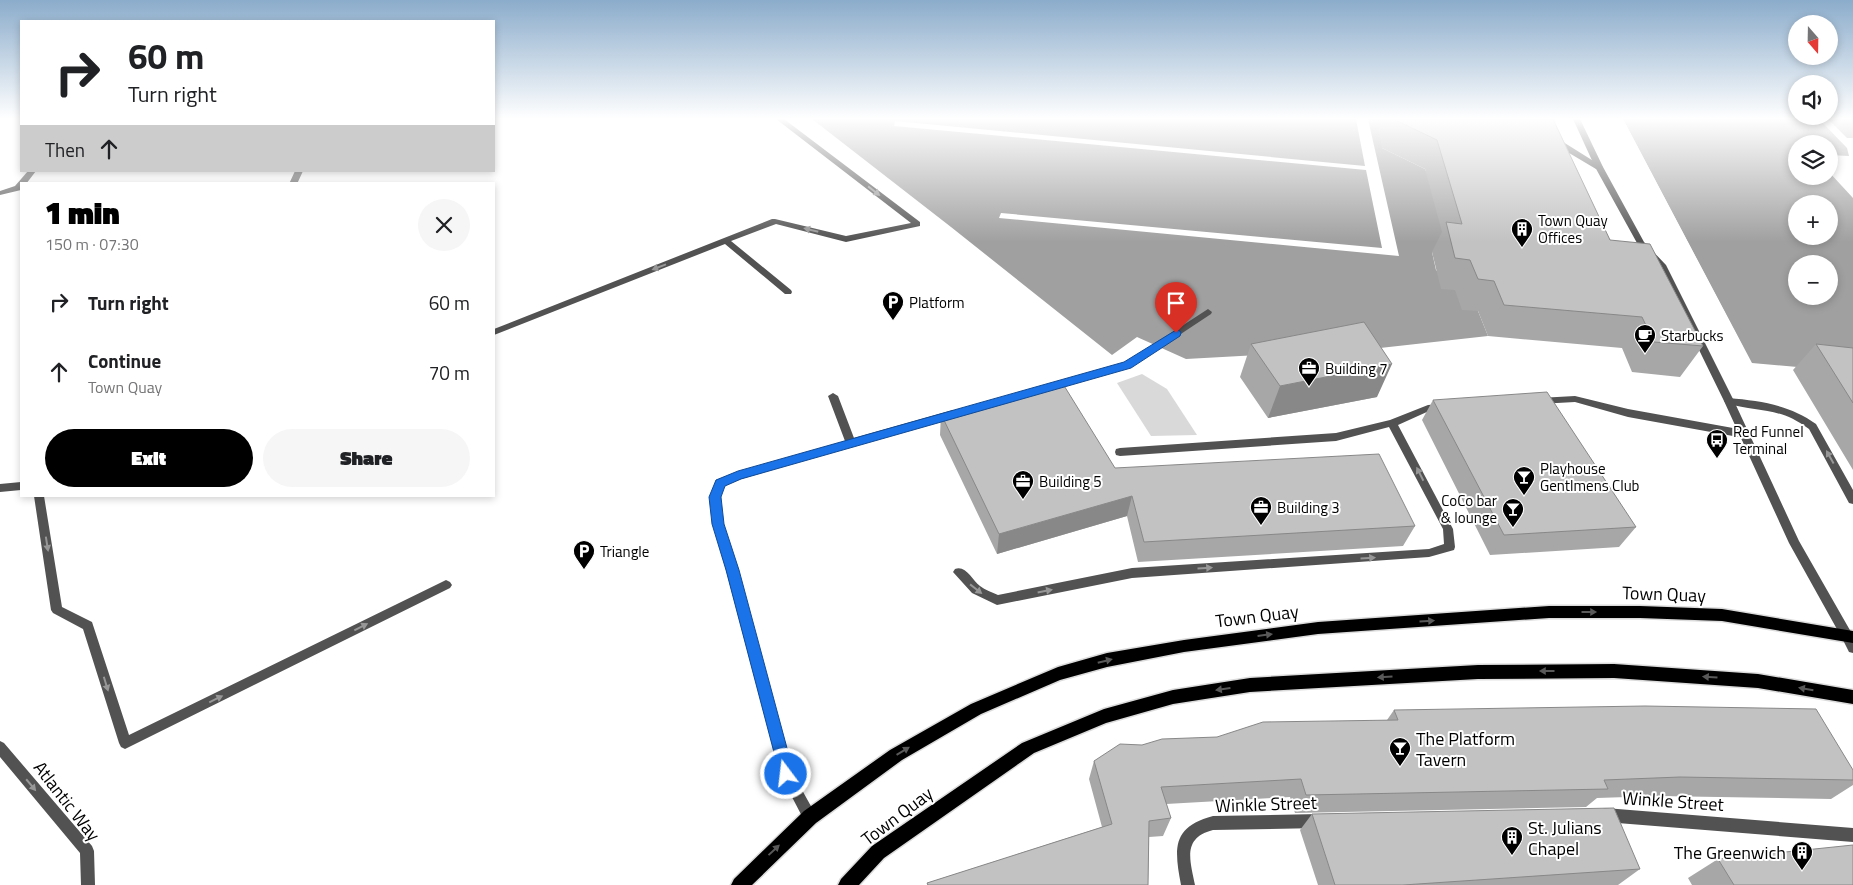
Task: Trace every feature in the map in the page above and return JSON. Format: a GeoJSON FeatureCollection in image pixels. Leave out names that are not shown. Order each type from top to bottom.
{"type":"FeatureCollection","features":[{"type":"Feature","properties":{"kind":"main road","name":"Town Quay"},"geometry":{"type":"LineString","coordinates":[[740,885],[810,817],[896,755],[976,709],[1058,674],[1107,660],[1184,646],[1318,628],[1549,612],[1640,612],[1722,615],[1851,640]]}},
{"type":"Feature","properties":{"kind":"main road","name":"Town Quay"},"geometry":{"type":"LineString","coordinates":[[847,885],[878,852],[1028,748],[1104,716],[1174,697],[1250,685],[1478,672],[1614,671],[1758,681],[1853,697]]}},
{"type":"Feature","properties":{"kind":"street"},"geometry":{"type":"LineString","coordinates":[[495,332],[775,220],[846,239],[917,224],[834,160]]}},
{"type":"Feature","properties":{"kind":"street"},"geometry":{"type":"LineString","coordinates":[[1588,160],[1599,167]]}},
{"type":"Feature","properties":{"kind":"street","name":"Town Quay"},"geometry":{"type":"LineString","coordinates":[[1596,160],[1641,243],[1662,265],[1729,401],[1794,543],[1851,640]]}},
{"type":"Feature","properties":{"kind":"street"},"geometry":{"type":"LineString","coordinates":[[23,182],[31,172]]}},
{"type":"Feature","properties":{"kind":"street"},"geometry":{"type":"LineString","coordinates":[[0,193],[18,188],[20,185]]}},
{"type":"Feature","properties":{"kind":"street"},"geometry":{"type":"LineString","coordinates":[[725,240],[788,292]]}},
{"type":"Feature","properties":{"kind":"street"},"geometry":{"type":"LineString","coordinates":[[1020,395],[1128,365],[1208,312]]}},
{"type":"Feature","properties":{"kind":"street"},"geometry":{"type":"LineString","coordinates":[[833,396],[851,443]]}},
{"type":"Feature","properties":{"kind":"street"},"geometry":{"type":"LineString","coordinates":[[1528,401],[1575,399],[1628,413],[1744,434]]}},
{"type":"Feature","properties":{"kind":"street"},"geometry":{"type":"LineString","coordinates":[[1729,401],[1785,409],[1804,418],[1813,427],[1853,500]]}},
{"type":"Feature","properties":{"kind":"street"},"geometry":{"type":"LineString","coordinates":[[1120,452],[1336,437],[1392,423],[1428,408],[1455,406]]}},
{"type":"Feature","properties":{"kind":"street"},"geometry":{"type":"LineString","coordinates":[[810,817],[786,774],[718,524],[715,497],[720,483],[738,476],[964,411]]}},
{"type":"Feature","properties":{"kind":"street"},"geometry":{"type":"LineString","coordinates":[[959,572],[976,590],[997,600],[1132,573],[1430,554],[1450,547],[1448,529],[1392,423]]}},
{"type":"Feature","properties":{"kind":"street"},"geometry":{"type":"LineString","coordinates":[[0,488],[20,486]]}},
{"type":"Feature","properties":{"kind":"street"},"geometry":{"type":"LineString","coordinates":[[39,497],[57,610],[88,626],[124,743],[446,585]]}},
{"type":"Feature","properties":{"kind":"street","name":"Atlantic Way"},"geometry":{"type":"LineString","coordinates":[[0,747],[87,851],[88,885]]}},
{"type":"Feature","properties":{"kind":"street","name":"Winkle Street"},"geometry":{"type":"LineString","coordinates":[[1587,816],[1616,815],[1853,835]]}},
{"type":"Feature","properties":{"kind":"street","name":"Winkle Street"},"geometry":{"type":"LineString","coordinates":[[1188,885],[1182,859],[1184,844],[1191,831],[1200,825],[1332,820]]}},
{"type":"Feature","properties":{"kind":"shaded area"},"geometry":{"type":"Polygon","coordinates":[[[865,160],[1407,160],[1425,169],[1464,255],[1432,252],[1436,270],[1478,311],[1488,336],[1371,349],[1186,359],[1137,337],[1112,355],[865,160]]]}},
{"type":"Feature","properties":{"kind":"shaded area"},"geometry":{"type":"Polygon","coordinates":[[[1645,160],[1788,160],[1788,185],[1838,185],[1838,160],[1853,160],[1853,372],[1752,363],[1645,160]]]}},
{"type":"Feature","properties":{"kind":"shaded area"},"geometry":{"type":"Polygon","coordinates":[[[1142,374],[1167,389],[1197,435],[1151,436],[1117,383],[1142,374]]]}},
{"type":"Feature","properties":{"kind":"pier"},"geometry":{"type":"Polygon","coordinates":[[[1262,160],[1305,160],[1365,166],[1364,160],[1377,160],[1399,256],[999,218],[1001,213],[1382,248],[1366,170],[1262,160]]]}},
{"type":"Feature","properties":{"kind":"pier"},"geometry":{"type":"Polygon","coordinates":[[[1642,160],[1645,160],[1743,347],[1740,347],[1642,160]]]}},
{"type":"Feature","properties":{"kind":"pier"},"geometry":{"type":"Polygon","coordinates":[[[1838,160],[1853,160],[1853,198],[1838,182],[1838,160]]]}},
{"type":"Feature","properties":{"kind":"building"},"geometry":{"type":"Polygon","coordinates":[[[1443,160],[1572,160],[1610,240],[1650,244],[1703,346],[1654,342],[1642,317],[1504,305],[1494,281],[1478,279],[1470,260],[1455,258],[1446,222],[1462,224],[1443,160]]]}},
{"type":"Feature","properties":{"kind":"building"},"geometry":{"type":"Polygon","coordinates":[[[1364,322],[1392,364],[1280,386],[1251,344],[1364,322]]]}},
{"type":"Feature","properties":{"kind":"building"},"geometry":{"type":"Polygon","coordinates":[[[1816,344],[1853,348],[1853,403],[1816,344]]]}},
{"type":"Feature","properties":{"kind":"building"},"geometry":{"type":"Polygon","coordinates":[[[1063,384],[1115,468],[1379,454],[1415,526],[1144,542],[1132,496],[999,534],[941,414],[1063,384]]]}},
{"type":"Feature","properties":{"kind":"building","name":"Playhouse Gentlmens Club"},"geometry":{"type":"Polygon","coordinates":[[[1547,392],[1636,527],[1504,535],[1433,400],[1547,392]]]}},
{"type":"Feature","properties":{"kind":"building"},"geometry":{"type":"Polygon","coordinates":[[[1645,706],[1816,709],[1853,770],[1853,780],[1680,777],[1604,780],[1608,789],[1306,795],[1301,779],[1161,787],[1171,818],[1149,821],[1148,885],[928,885],[927,883],[1112,824],[1094,761],[1120,744],[1142,745],[1162,739],[1217,737],[1263,722],[1398,720],[1394,710],[1645,706]]]}},
{"type":"Feature","properties":{"kind":"building"},"geometry":{"type":"Polygon","coordinates":[[[1614,808],[1640,869],[1403,885],[1335,885],[1312,814],[1614,808]]]}},
{"type":"Feature","properties":{"kind":"building"},"geometry":{"type":"Polygon","coordinates":[[[1853,845],[1853,885],[1734,885],[1718,859],[1853,845]]]}},
{"type":"Feature","properties":{"kind":"place","name":"Town Quay Offices"},"geometry":{"type":"Point","coordinates":[1522,248]}},
{"type":"Feature","properties":{"kind":"place","name":"Platform"},"geometry":{"type":"Point","coordinates":[893,321]}},
{"type":"Feature","properties":{"kind":"place","name":"Starbucks"},"geometry":{"type":"Point","coordinates":[1645,354]}},
{"type":"Feature","properties":{"kind":"place","name":"Building 7"},"geometry":{"type":"Point","coordinates":[1309,387]}},
{"type":"Feature","properties":{"kind":"place","name":"Red Funnel Terminal"},"geometry":{"type":"Point","coordinates":[1717,459]}},
{"type":"Feature","properties":{"kind":"place","name":"Playhouse Gentlmens Club"},"geometry":{"type":"Point","coordinates":[1524,496]}},
{"type":"Feature","properties":{"kind":"place","name":"Building 5"},"geometry":{"type":"Point","coordinates":[1023,500]}},
{"type":"Feature","properties":{"kind":"place","name":"Building 3"},"geometry":{"type":"Point","coordinates":[1261,526]}},
{"type":"Feature","properties":{"kind":"place","name":"CoCo bar & lounge"},"geometry":{"type":"Point","coordinates":[1513,528]}},
{"type":"Feature","properties":{"kind":"place","name":"Triangle"},"geometry":{"type":"Point","coordinates":[584,570]}},
{"type":"Feature","properties":{"kind":"place","name":"The Platform Tavern"},"geometry":{"type":"Point","coordinates":[1400,767]}},
{"type":"Feature","properties":{"kind":"place","name":"St. Julians Chapel"},"geometry":{"type":"Point","coordinates":[1512,856]}},
{"type":"Feature","properties":{"kind":"place","name":"The Greenwich"},"geometry":{"type":"Point","coordinates":[1802,871]}},
{"type":"Feature","properties":{"kind":"route"},"geometry":{"type":"LineString","coordinates":[[786,774],[718,524],[715,497],[720,483],[776,465],[1128,365],[1176,333]]}}]}
